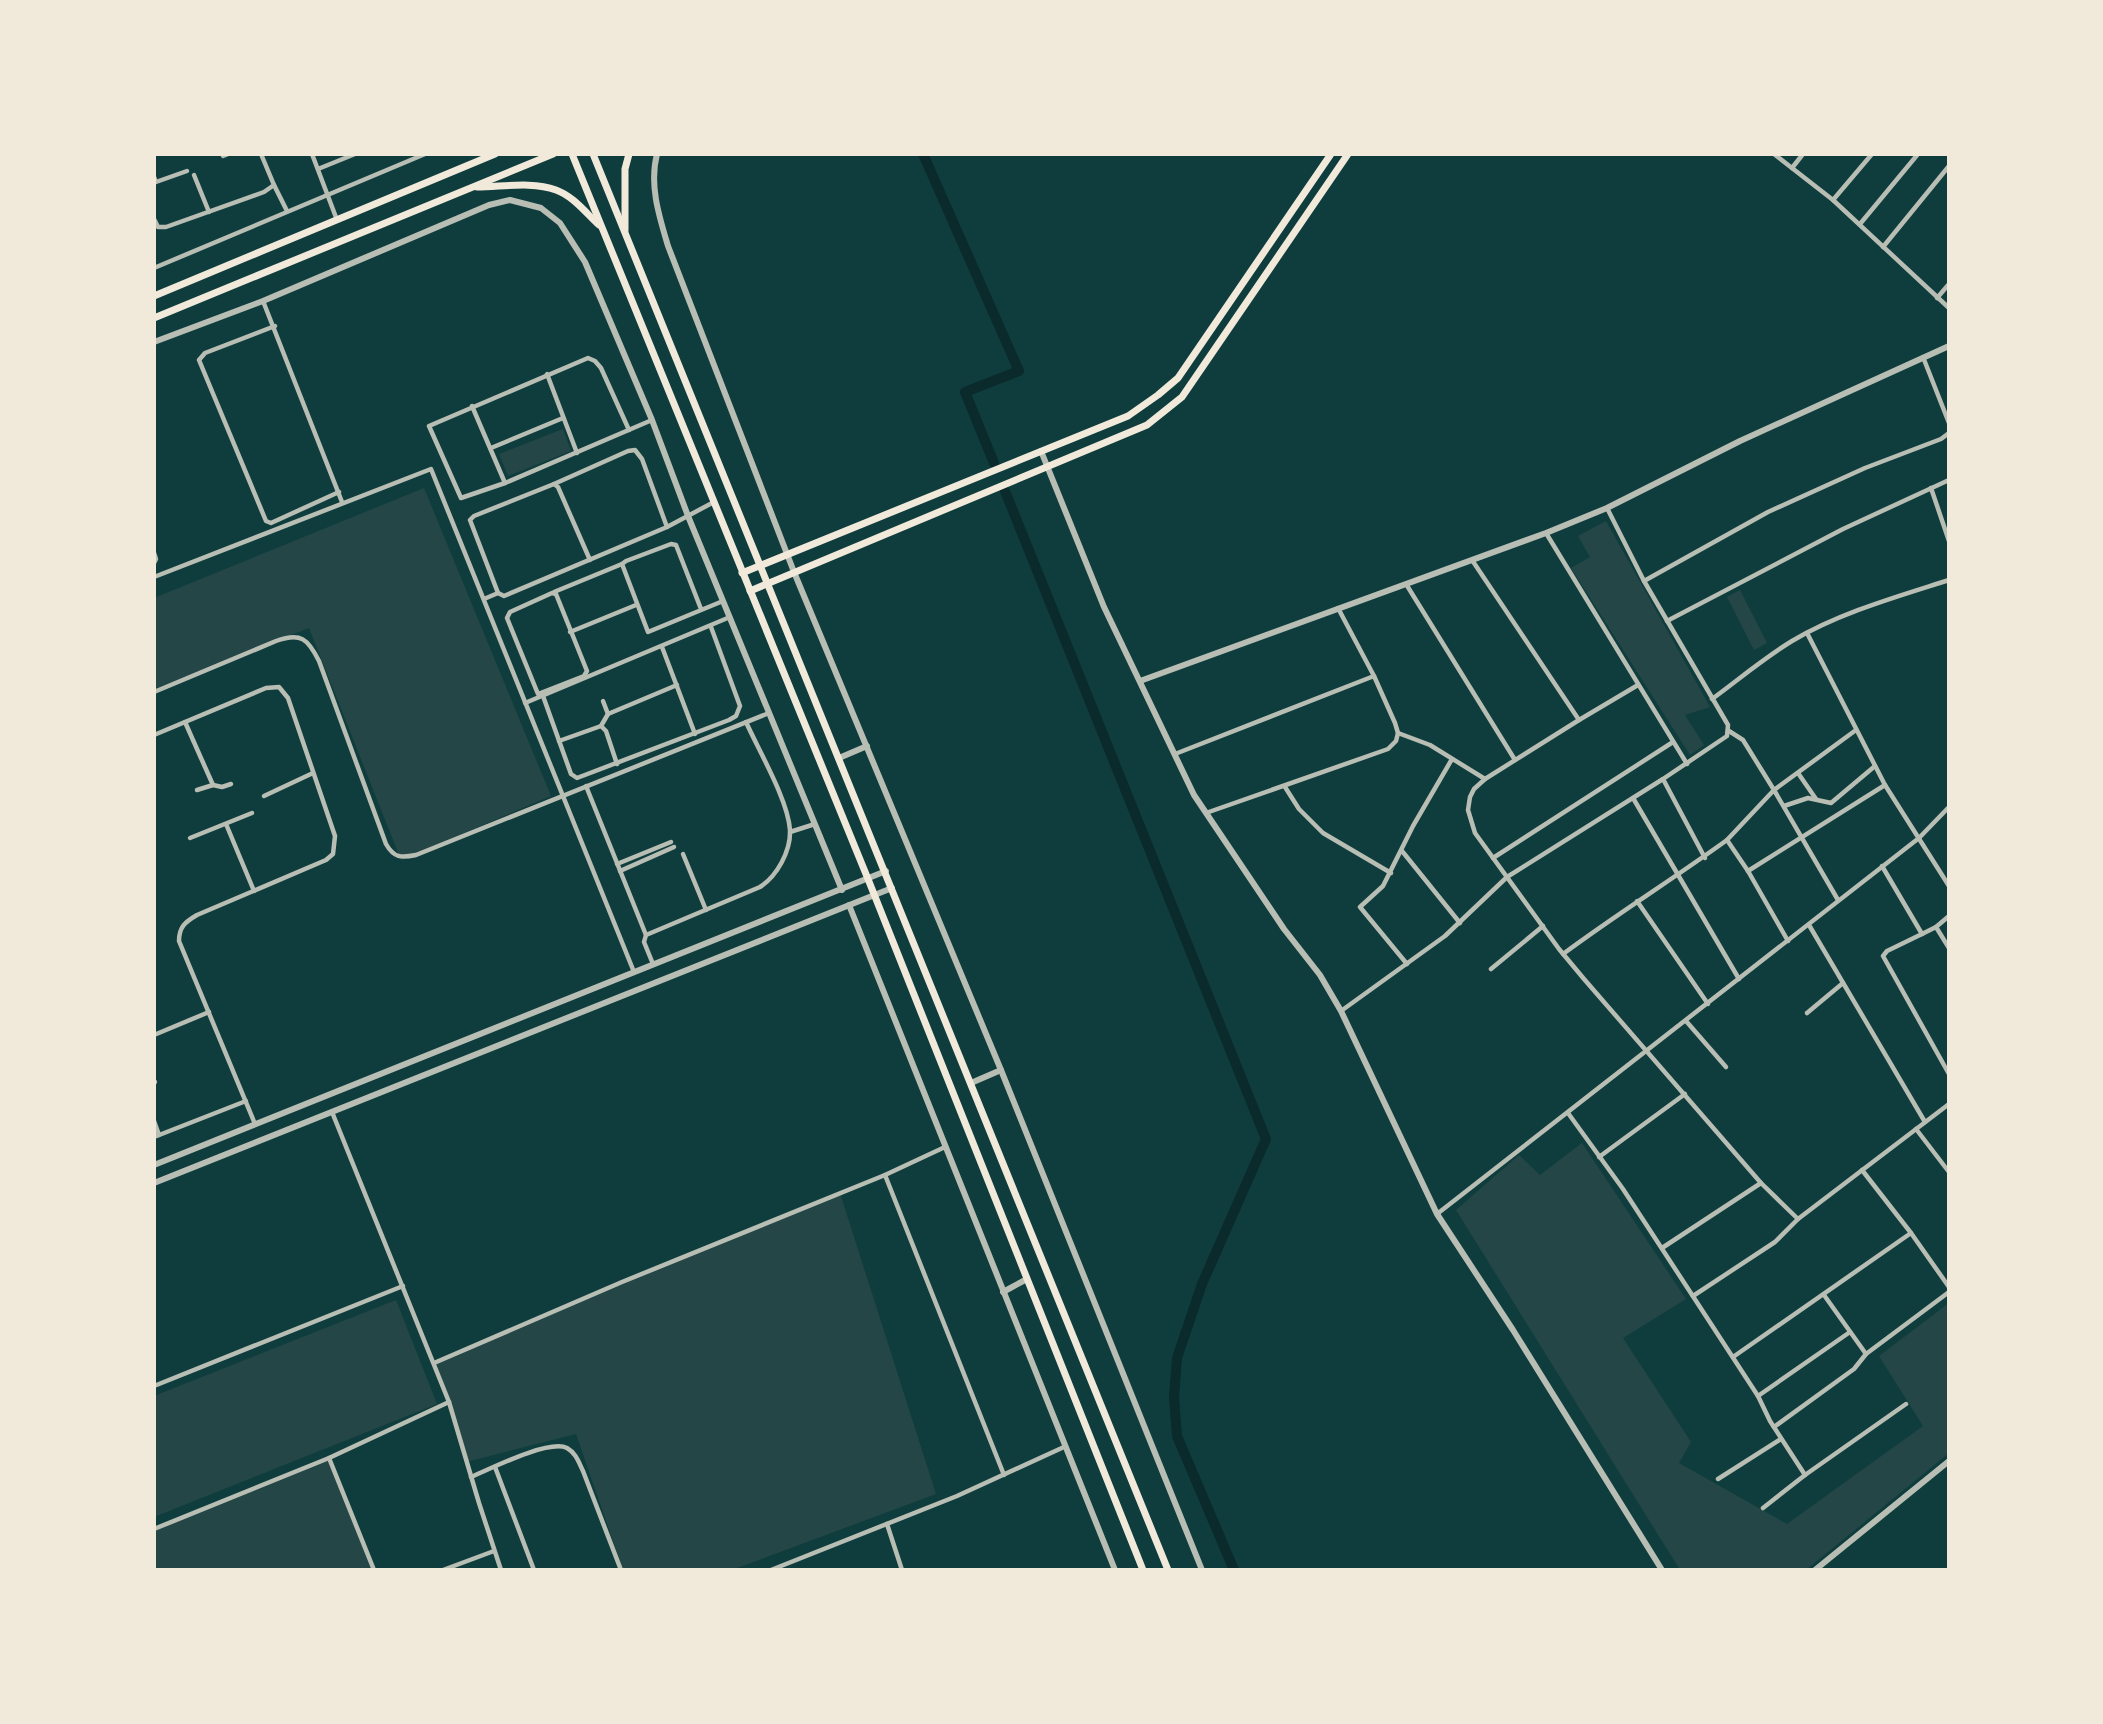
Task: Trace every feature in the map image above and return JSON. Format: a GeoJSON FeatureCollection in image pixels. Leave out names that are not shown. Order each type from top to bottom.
{"type":"FeatureCollection","features":[{"type":"Feature","properties":{"kind":"main road"},"geometry":{"type":"LineString","coordinates":[[154,296],[495,154]]}},
{"type":"Feature","properties":{"kind":"main road"},"geometry":{"type":"LineString","coordinates":[[154,318],[553,154]]}},
{"type":"Feature","properties":{"kind":"main road"},"geometry":{"type":"LineString","coordinates":[[572,154],[874,895],[1143,1570]]}},
{"type":"Feature","properties":{"kind":"main road"},"geometry":{"type":"LineString","coordinates":[[593,154],[1168,1570]]}},
{"type":"Feature","properties":{"kind":"main road"},"geometry":{"type":"LineString","coordinates":[[625,233],[625,169],[629,154]]}},
{"type":"Feature","properties":{"kind":"main road"},"geometry":{"type":"LineString","coordinates":[[742,573],[1128,416],[1151,401],[1178,379],[1331,154]]}},
{"type":"Feature","properties":{"kind":"main road"},"geometry":{"type":"LineString","coordinates":[[750,591],[1147,425],[1182,397],[1348,154]]}},
{"type":"Feature","properties":{"kind":"main road"},"geometry":{"type":"LineString","coordinates":[[471,187],[532,186],[556,190],[575,202],[602,228]]}},
{"type":"Feature","properties":{"kind":"street"},"geometry":{"type":"LineString","coordinates":[[261,154],[286,211]]}},
{"type":"Feature","properties":{"kind":"street"},"geometry":{"type":"LineString","coordinates":[[312,154],[337,220]]}},
{"type":"Feature","properties":{"kind":"street"},"geometry":{"type":"LineString","coordinates":[[318,169],[355,154]]}},
{"type":"Feature","properties":{"kind":"street"},"geometry":{"type":"LineString","coordinates":[[154,268],[425,154]]}},
{"type":"Feature","properties":{"kind":"street"},"geometry":{"type":"LineString","coordinates":[[657,154],[655,195],[668,246],[794,572],[1001,1070],[1202,1570]]}},
{"type":"Feature","properties":{"kind":"street"},"geometry":{"type":"LineString","coordinates":[[1774,154],[1833,200],[1949,308]]}},
{"type":"Feature","properties":{"kind":"street"},"geometry":{"type":"LineString","coordinates":[[1793,167],[1803,154]]}},
{"type":"Feature","properties":{"kind":"street"},"geometry":{"type":"LineString","coordinates":[[1833,200],[1872,154]]}},
{"type":"Feature","properties":{"kind":"street"},"geometry":{"type":"LineString","coordinates":[[1860,224],[1918,154]]}},
{"type":"Feature","properties":{"kind":"street"},"geometry":{"type":"LineString","coordinates":[[1884,247],[1949,166]]}},
{"type":"Feature","properties":{"kind":"street"},"geometry":{"type":"LineString","coordinates":[[155,180],[187,171]]}},
{"type":"Feature","properties":{"kind":"street"},"geometry":{"type":"LineString","coordinates":[[194,175],[209,212]]}},
{"type":"Feature","properties":{"kind":"street"},"geometry":{"type":"LineString","coordinates":[[154,219],[161,228],[264,192],[274,185]]}},
{"type":"Feature","properties":{"kind":"street"},"geometry":{"type":"LineString","coordinates":[[154,342],[263,301],[489,205],[510,200],[524,202],[541,208],[560,223],[585,262],[652,420],[688,516],[842,890]]}},
{"type":"Feature","properties":{"kind":"street"},"geometry":{"type":"LineString","coordinates":[[1937,298],[1949,284]]}},
{"type":"Feature","properties":{"kind":"street"},"geometry":{"type":"LineString","coordinates":[[263,301],[342,502]]}},
{"type":"Feature","properties":{"kind":"street"},"geometry":{"type":"LineString","coordinates":[[275,326],[205,353],[199,360],[266,521],[271,523],[340,492]]}},
{"type":"Feature","properties":{"kind":"street"},"geometry":{"type":"LineString","coordinates":[[1140,681],[1546,533],[1607,508],[1740,441],[1949,346]]}},
{"type":"Feature","properties":{"kind":"street"},"geometry":{"type":"LineString","coordinates":[[1923,358],[1949,423]]}},
{"type":"Feature","properties":{"kind":"street"},"geometry":{"type":"LineString","coordinates":[[629,430],[606,377],[595,361],[584,359],[429,426],[459,497],[464,499],[577,453],[652,420]]}},
{"type":"Feature","properties":{"kind":"street"},"geometry":{"type":"LineString","coordinates":[[547,374],[577,453]]}},
{"type":"Feature","properties":{"kind":"street"},"geometry":{"type":"LineString","coordinates":[[472,406],[505,482]]}},
{"type":"Feature","properties":{"kind":"street"},"geometry":{"type":"LineString","coordinates":[[491,449],[563,418]]}},
{"type":"Feature","properties":{"kind":"street"},"geometry":{"type":"LineString","coordinates":[[1644,580],[1768,512],[1866,468],[1941,439],[1949,433]]}},
{"type":"Feature","properties":{"kind":"street"},"geometry":{"type":"LineString","coordinates":[[498,593],[470,519],[628,451],[635,450],[642,459],[667,527]]}},
{"type":"Feature","properties":{"kind":"street"},"geometry":{"type":"LineString","coordinates":[[1041,451],[1104,607],[1206,813],[1284,929],[1320,975],[1341,1012],[1437,1214],[1513,1330],[1662,1570]]}},
{"type":"Feature","properties":{"kind":"street"},"geometry":{"type":"LineString","coordinates":[[154,577],[431,469],[634,973]]}},
{"type":"Feature","properties":{"kind":"street"},"geometry":{"type":"LineString","coordinates":[[1667,621],[1843,529],[1949,480]]}},
{"type":"Feature","properties":{"kind":"street"},"geometry":{"type":"LineString","coordinates":[[554,484],[558,487],[590,560]]}},
{"type":"Feature","properties":{"kind":"street"},"geometry":{"type":"LineString","coordinates":[[1931,488],[1949,541]]}},
{"type":"Feature","properties":{"kind":"street"},"geometry":{"type":"LineString","coordinates":[[484,599],[498,593],[507,596],[667,527],[714,502]]}},
{"type":"Feature","properties":{"kind":"street"},"geometry":{"type":"LineString","coordinates":[[1607,508],[1729,731],[1743,740],[1838,900]]}},
{"type":"Feature","properties":{"kind":"street"},"geometry":{"type":"LineString","coordinates":[[1546,533],[1686,764]]}},
{"type":"Feature","properties":{"kind":"street"},"geometry":{"type":"LineString","coordinates":[[554,592],[586,674],[538,694],[507,618],[510,612],[554,592],[622,564],[626,561],[671,544],[676,545],[701,609]]}},
{"type":"Feature","properties":{"kind":"street"},"geometry":{"type":"LineString","coordinates":[[154,553],[154,563]]}},
{"type":"Feature","properties":{"kind":"street"},"geometry":{"type":"LineString","coordinates":[[1472,560],[1578,720]]}},
{"type":"Feature","properties":{"kind":"street"},"geometry":{"type":"LineString","coordinates":[[622,564],[646,630],[651,632],[723,600]]}},
{"type":"Feature","properties":{"kind":"street"},"geometry":{"type":"LineString","coordinates":[[1712,699],[1807,632],[1885,601],[1949,580]]}},
{"type":"Feature","properties":{"kind":"street"},"geometry":{"type":"LineString","coordinates":[[1406,584],[1515,760]]}},
{"type":"Feature","properties":{"kind":"street"},"geometry":{"type":"LineString","coordinates":[[570,632],[636,605]]}},
{"type":"Feature","properties":{"kind":"street"},"geometry":{"type":"LineString","coordinates":[[1206,813],[1388,749],[1396,741],[1398,733],[1374,676],[1338,608]]}},
{"type":"Feature","properties":{"kind":"street"},"geometry":{"type":"LineString","coordinates":[[526,704],[730,617]]}},
{"type":"Feature","properties":{"kind":"street"},"geometry":{"type":"LineString","coordinates":[[543,696],[570,774],[575,778],[583,778],[729,720],[736,716],[740,706],[710,627]]}},
{"type":"Feature","properties":{"kind":"street"},"geometry":{"type":"LineString","coordinates":[[1807,632],[1885,785],[1949,886]]}},
{"type":"Feature","properties":{"kind":"street"},"geometry":{"type":"LineString","coordinates":[[154,692],[276,641],[290,636],[302,638],[313,648],[319,661],[386,844],[392,853],[402,858],[416,855],[770,713]]}},
{"type":"Feature","properties":{"kind":"street"},"geometry":{"type":"LineString","coordinates":[[662,647],[695,734]]}},
{"type":"Feature","properties":{"kind":"street"},"geometry":{"type":"LineString","coordinates":[[1175,754],[1374,676]]}},
{"type":"Feature","properties":{"kind":"street"},"geometry":{"type":"LineString","coordinates":[[559,741],[601,726],[608,714],[677,685]]}},
{"type":"Feature","properties":{"kind":"street"},"geometry":{"type":"LineString","coordinates":[[1638,685],[1485,779],[1474,789],[1468,810],[1475,833],[1563,954],[1761,1183],[1798,1219]]}},
{"type":"Feature","properties":{"kind":"street"},"geometry":{"type":"LineString","coordinates":[[154,735],[266,688],[279,687],[288,698],[335,836],[333,855],[317,865],[197,915],[186,921],[179,930],[179,941],[255,1125]]}},
{"type":"Feature","properties":{"kind":"street"},"geometry":{"type":"LineString","coordinates":[[604,701],[608,714]]}},
{"type":"Feature","properties":{"kind":"street"},"geometry":{"type":"LineString","coordinates":[[185,722],[213,785]]}},
{"type":"Feature","properties":{"kind":"street"},"geometry":{"type":"LineString","coordinates":[[646,935],[770,881],[779,867],[788,847],[788,817],[746,722]]}},
{"type":"Feature","properties":{"kind":"street"},"geometry":{"type":"LineString","coordinates":[[601,726],[606,731],[617,764]]}},
{"type":"Feature","properties":{"kind":"street"},"geometry":{"type":"LineString","coordinates":[[1563,954],[1678,873],[1705,858],[1727,841],[1774,790],[1856,730]]}},
{"type":"Feature","properties":{"kind":"street"},"geometry":{"type":"LineString","coordinates":[[1341,1012],[1460,923],[1507,877],[1722,741],[1729,731]]}},
{"type":"Feature","properties":{"kind":"street"},"geometry":{"type":"LineString","coordinates":[[1398,733],[1430,746],[1485,779]]}},
{"type":"Feature","properties":{"kind":"street"},"geometry":{"type":"LineString","coordinates":[[1493,858],[1673,741]]}},
{"type":"Feature","properties":{"kind":"street"},"geometry":{"type":"LineString","coordinates":[[839,758],[867,746]]}},
{"type":"Feature","properties":{"kind":"street"},"geometry":{"type":"LineString","coordinates":[[1407,964],[1360,907],[1383,886],[1413,825],[1452,759]]}},
{"type":"Feature","properties":{"kind":"street"},"geometry":{"type":"LineString","coordinates":[[1784,806],[1808,798],[1831,803],[1875,766]]}},
{"type":"Feature","properties":{"kind":"street"},"geometry":{"type":"LineString","coordinates":[[1797,773],[1817,799]]}},
{"type":"Feature","properties":{"kind":"street"},"geometry":{"type":"LineString","coordinates":[[264,796],[313,774]]}},
{"type":"Feature","properties":{"kind":"street"},"geometry":{"type":"LineString","coordinates":[[1663,779],[1705,858]]}},
{"type":"Feature","properties":{"kind":"street"},"geometry":{"type":"LineString","coordinates":[[197,790],[213,785],[222,787],[231,784]]}},
{"type":"Feature","properties":{"kind":"street"},"geometry":{"type":"LineString","coordinates":[[1748,871],[1885,785]]}},
{"type":"Feature","properties":{"kind":"street"},"geometry":{"type":"LineString","coordinates":[[586,786],[646,935],[644,943],[653,965]]}},
{"type":"Feature","properties":{"kind":"street"},"geometry":{"type":"LineString","coordinates":[[1285,787],[1299,809],[1323,833],[1391,873]]}},
{"type":"Feature","properties":{"kind":"street"},"geometry":{"type":"LineString","coordinates":[[1633,798],[1739,979]]}},
{"type":"Feature","properties":{"kind":"street"},"geometry":{"type":"LineString","coordinates":[[1437,1214],[1919,838],[1949,807]]}},
{"type":"Feature","properties":{"kind":"street"},"geometry":{"type":"LineString","coordinates":[[190,838],[252,813]]}},
{"type":"Feature","properties":{"kind":"street"},"geometry":{"type":"LineString","coordinates":[[226,824],[254,891]]}},
{"type":"Feature","properties":{"kind":"street"},"geometry":{"type":"LineString","coordinates":[[790,832],[815,824]]}},
{"type":"Feature","properties":{"kind":"street"},"geometry":{"type":"LineString","coordinates":[[1727,841],[1748,871],[1788,942]]}},
{"type":"Feature","properties":{"kind":"street"},"geometry":{"type":"LineString","coordinates":[[617,864],[673,845],[620,871]]}},
{"type":"Feature","properties":{"kind":"street"},"geometry":{"type":"LineString","coordinates":[[1402,851],[1460,923]]}},
{"type":"Feature","properties":{"kind":"street"},"geometry":{"type":"LineString","coordinates":[[683,854],[706,910]]}},
{"type":"Feature","properties":{"kind":"street"},"geometry":{"type":"LineString","coordinates":[[1882,866],[1922,934]]}},
{"type":"Feature","properties":{"kind":"street"},"geometry":{"type":"LineString","coordinates":[[154,1166],[886,871]]}},
{"type":"Feature","properties":{"kind":"street"},"geometry":{"type":"LineString","coordinates":[[154,1183],[892,888]]}},
{"type":"Feature","properties":{"kind":"street"},"geometry":{"type":"LineString","coordinates":[[1637,901],[1708,1004]]}},
{"type":"Feature","properties":{"kind":"street"},"geometry":{"type":"LineString","coordinates":[[849,905],[1115,1570]]}},
{"type":"Feature","properties":{"kind":"street"},"geometry":{"type":"LineString","coordinates":[[1949,916],[1936,927],[1887,951],[1883,956],[1949,1074]]}},
{"type":"Feature","properties":{"kind":"street"},"geometry":{"type":"LineString","coordinates":[[1809,925],[1925,1122]]}},
{"type":"Feature","properties":{"kind":"street"},"geometry":{"type":"LineString","coordinates":[[1491,969],[1543,926]]}},
{"type":"Feature","properties":{"kind":"street"},"geometry":{"type":"LineString","coordinates":[[1936,927],[1949,948]]}},
{"type":"Feature","properties":{"kind":"street"},"geometry":{"type":"LineString","coordinates":[[1807,1013],[1843,983]]}},
{"type":"Feature","properties":{"kind":"street"},"geometry":{"type":"LineString","coordinates":[[154,1035],[209,1012]]}},
{"type":"Feature","properties":{"kind":"street"},"geometry":{"type":"LineString","coordinates":[[1686,1020],[1726,1067]]}},
{"type":"Feature","properties":{"kind":"street"},"geometry":{"type":"LineString","coordinates":[[971,1083],[1001,1070]]}},
{"type":"Feature","properties":{"kind":"street"},"geometry":{"type":"LineString","coordinates":[[1599,1157],[1685,1094]]}},
{"type":"Feature","properties":{"kind":"street"},"geometry":{"type":"LineString","coordinates":[[154,1121],[157,1136],[246,1101]]}},
{"type":"Feature","properties":{"kind":"street"},"geometry":{"type":"LineString","coordinates":[[1693,1296],[1775,1242],[1798,1219],[1949,1104]]}},
{"type":"Feature","properties":{"kind":"street"},"geometry":{"type":"LineString","coordinates":[[332,1111],[449,1402],[501,1570]]}},
{"type":"Feature","properties":{"kind":"street"},"geometry":{"type":"LineString","coordinates":[[1567,1112],[1662,1248],[1758,1396],[1805,1475]]}},
{"type":"Feature","properties":{"kind":"street"},"geometry":{"type":"LineString","coordinates":[[1916,1129],[1949,1172]]}},
{"type":"Feature","properties":{"kind":"street"},"geometry":{"type":"LineString","coordinates":[[434,1363],[622,1282],[885,1175],[945,1147]]}},
{"type":"Feature","properties":{"kind":"street"},"geometry":{"type":"LineString","coordinates":[[1774,1427],[1854,1369],[1866,1354],[1949,1290],[1911,1233],[1862,1170]]}},
{"type":"Feature","properties":{"kind":"street"},"geometry":{"type":"LineString","coordinates":[[885,1175],[1004,1475]]}},
{"type":"Feature","properties":{"kind":"street"},"geometry":{"type":"LineString","coordinates":[[1662,1248],[1761,1183]]}},
{"type":"Feature","properties":{"kind":"street"},"geometry":{"type":"LineString","coordinates":[[1733,1357],[1911,1233]]}},
{"type":"Feature","properties":{"kind":"street"},"geometry":{"type":"LineString","coordinates":[[1003,1292],[1027,1279]]}},
{"type":"Feature","properties":{"kind":"street"},"geometry":{"type":"LineString","coordinates":[[154,1386],[403,1286]]}},
{"type":"Feature","properties":{"kind":"street"},"geometry":{"type":"LineString","coordinates":[[1824,1295],[1866,1354]]}},
{"type":"Feature","properties":{"kind":"street"},"geometry":{"type":"LineString","coordinates":[[1758,1396],[1850,1332]]}},
{"type":"Feature","properties":{"kind":"street"},"geometry":{"type":"LineString","coordinates":[[154,1529],[329,1458],[449,1402]]}},
{"type":"Feature","properties":{"kind":"street"},"geometry":{"type":"LineString","coordinates":[[1763,1508],[1906,1404]]}},
{"type":"Feature","properties":{"kind":"street"},"geometry":{"type":"LineString","coordinates":[[1718,1479],[1782,1438]]}},
{"type":"Feature","properties":{"kind":"street"},"geometry":{"type":"LineString","coordinates":[[471,1477],[535,1451],[558,1446],[571,1451],[583,1471],[621,1570]]}},
{"type":"Feature","properties":{"kind":"street"},"geometry":{"type":"LineString","coordinates":[[771,1570],[788,1567],[1064,1447]]}},
{"type":"Feature","properties":{"kind":"street"},"geometry":{"type":"LineString","coordinates":[[329,1458],[374,1570]]}},
{"type":"Feature","properties":{"kind":"street"},"geometry":{"type":"LineString","coordinates":[[1815,1570],[1949,1461]]}},
{"type":"Feature","properties":{"kind":"street"},"geometry":{"type":"LineString","coordinates":[[495,1467],[534,1570]]}},
{"type":"Feature","properties":{"kind":"street"},"geometry":{"type":"LineString","coordinates":[[887,1524],[902,1570]]}},
{"type":"Feature","properties":{"kind":"street"},"geometry":{"type":"LineString","coordinates":[[443,1570],[494,1550]]}},
{"type":"Feature","properties":{"kind":"shaded area"},"geometry":{"type":"Polygon","coordinates":[[[563,429],[571,451],[508,476],[499,454],[563,429]]]}},
{"type":"Feature","properties":{"kind":"shaded area"},"geometry":{"type":"Polygon","coordinates":[[[424,488],[551,796],[401,860],[309,628],[154,689],[154,598],[424,488]]]}},
{"type":"Feature","properties":{"kind":"shaded area"},"geometry":{"type":"Polygon","coordinates":[[[1606,521],[1710,707],[1685,715],[1704,745],[1690,755],[1571,568],[1590,557],[1578,536],[1606,521]]]}},
{"type":"Feature","properties":{"kind":"shaded area"},"geometry":{"type":"Polygon","coordinates":[[[1740,590],[1767,643],[1754,650],[1727,597],[1740,590]]]}},
{"type":"Feature","properties":{"kind":"shaded area"},"geometry":{"type":"Polygon","coordinates":[[[1582,1143],[1686,1299],[1623,1338],[1691,1442],[1679,1463],[1787,1524],[1923,1426],[1879,1356],[1949,1303],[1949,1453],[1806,1570],[1680,1570],[1456,1210],[1519,1155],[1540,1175],[1582,1143]]]}},
{"type":"Feature","properties":{"kind":"shaded area"},"geometry":{"type":"Polygon","coordinates":[[[840,1193],[936,1494],[732,1570],[623,1570],[576,1434],[466,1462],[434,1363],[840,1193]]]}},
{"type":"Feature","properties":{"kind":"shaded area"},"geometry":{"type":"Polygon","coordinates":[[[396,1300],[437,1404],[154,1517],[154,1396],[396,1300]]]}},
{"type":"Feature","properties":{"kind":"shaded area"},"geometry":{"type":"Polygon","coordinates":[[[329,1458],[374,1570],[154,1570],[154,1531],[329,1458]]]}},
{"type":"Feature","properties":{"kind":"waterway"},"geometry":{"type":"LineString","coordinates":[[923,154],[1019,371],[965,392],[994,463]]}},
{"type":"Feature","properties":{"kind":"waterway"},"geometry":{"type":"LineString","coordinates":[[1005,491],[1266,1139],[1202,1284],[1177,1358],[1174,1397],[1177,1436],[1234,1570]]}}]}
